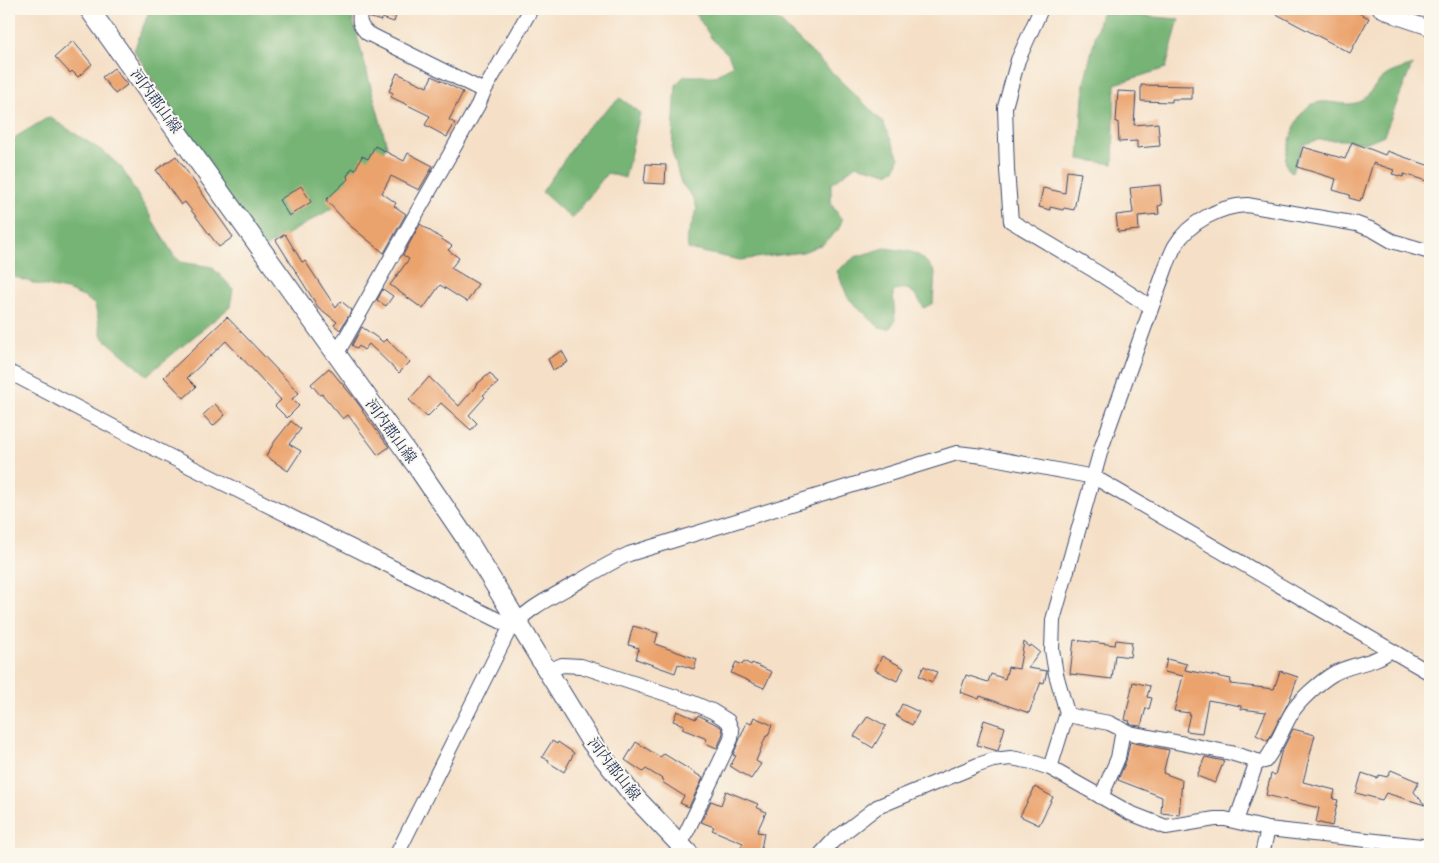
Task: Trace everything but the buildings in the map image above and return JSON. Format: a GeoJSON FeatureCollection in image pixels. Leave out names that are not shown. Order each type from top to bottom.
{"type":"FeatureCollection","features":[{"type":"Feature","properties":{"kind":"main road","name":"河内郡山線"},"geometry":{"type":"LineString","coordinates":[[89,9],[418,468],[465,538],[515,624],[548,672],[591,742],[631,793],[681,851]]}},
{"type":"Feature","properties":{"kind":"street"},"geometry":{"type":"LineString","coordinates":[[361,9],[358,18],[360,27],[367,33],[484,92]]}},
{"type":"Feature","properties":{"kind":"street"},"geometry":{"type":"LineString","coordinates":[[336,354],[531,9]]}},
{"type":"Feature","properties":{"kind":"street"},"geometry":{"type":"LineString","coordinates":[[1041,9],[1018,60],[1005,107],[1011,221],[1151,307]]}},
{"type":"Feature","properties":{"kind":"street"},"geometry":{"type":"LineString","coordinates":[[1380,9],[1430,28]]}},
{"type":"Feature","properties":{"kind":"street"},"geometry":{"type":"LineString","coordinates":[[1050,768],[1067,715],[1052,650],[1053,620],[1102,446],[1151,307],[1175,246],[1197,223],[1212,214],[1235,205],[1247,205],[1357,224],[1373,230],[1392,241],[1430,252]]}},
{"type":"Feature","properties":{"kind":"street"},"geometry":{"type":"LineString","coordinates":[[9,372],[167,455],[515,624]]}},
{"type":"Feature","properties":{"kind":"street"},"geometry":{"type":"LineString","coordinates":[[397,854],[515,624],[533,607],[629,554],[957,453],[983,456],[1094,477],[1430,673]]}},
{"type":"Feature","properties":{"kind":"street"},"geometry":{"type":"LineString","coordinates":[[1067,715],[1109,723],[1130,733],[1231,753],[1257,762],[1265,761],[1273,750],[1292,712],[1325,680],[1334,673],[1385,654],[1390,650]]}},
{"type":"Feature","properties":{"kind":"street"},"geometry":{"type":"LineString","coordinates":[[548,672],[562,665],[581,666],[691,702],[712,711],[728,721],[732,731],[731,739],[681,851]]}},
{"type":"Feature","properties":{"kind":"street"},"geometry":{"type":"LineString","coordinates":[[1101,797],[1118,758],[1123,730]]}},
{"type":"Feature","properties":{"kind":"street"},"geometry":{"type":"LineString","coordinates":[[821,854],[833,841],[877,807],[949,776],[993,760],[1011,758],[1022,759],[1050,768],[1130,813],[1166,827],[1215,819],[1236,821],[1268,829],[1430,846]]}},
{"type":"Feature","properties":{"kind":"street"},"geometry":{"type":"LineString","coordinates":[[1236,821],[1257,762]]}},
{"type":"Feature","properties":{"kind":"street"},"geometry":{"type":"LineString","coordinates":[[1262,854],[1268,829]]}},
{"type":"Feature","properties":{"kind":"green space"},"geometry":{"type":"Polygon","coordinates":[[[150,9],[351,9],[387,146],[341,203],[259,251],[134,50],[150,9]]]}},
{"type":"Feature","properties":{"kind":"green space"},"geometry":{"type":"Polygon","coordinates":[[[693,9],[767,9],[883,122],[899,158],[896,168],[888,173],[856,165],[831,184],[831,204],[842,220],[838,230],[823,244],[803,252],[740,260],[688,249],[687,238],[697,209],[694,199],[681,183],[672,151],[676,85],[684,76],[715,76],[733,65],[728,54],[712,39],[693,9]]]}},
{"type":"Feature","properties":{"kind":"green space"},"geometry":{"type":"Polygon","coordinates":[[[1101,13],[1179,19],[1166,68],[1115,84],[1113,164],[1079,159],[1084,83],[1101,13]]]}},
{"type":"Feature","properties":{"kind":"green space"},"geometry":{"type":"Polygon","coordinates":[[[1412,65],[1384,135],[1365,143],[1344,140],[1318,140],[1307,143],[1303,145],[1292,172],[1288,168],[1286,158],[1291,136],[1301,114],[1307,108],[1321,102],[1356,103],[1364,99],[1380,80],[1387,75],[1412,65]]]}},
{"type":"Feature","properties":{"kind":"green space"},"geometry":{"type":"Polygon","coordinates":[[[620,98],[640,113],[625,178],[607,173],[572,219],[542,192],[587,127],[620,98]]]}},
{"type":"Feature","properties":{"kind":"green space"},"geometry":{"type":"Polygon","coordinates":[[[49,117],[104,152],[121,167],[174,256],[181,262],[212,267],[233,289],[230,307],[147,375],[102,337],[95,305],[86,298],[67,290],[36,284],[9,275],[9,146],[17,136],[49,117]]]}},
{"type":"Feature","properties":{"kind":"green space"},"geometry":{"type":"Polygon","coordinates":[[[885,248],[902,250],[918,255],[935,272],[933,303],[924,308],[912,292],[904,289],[893,291],[895,321],[889,329],[879,327],[848,298],[837,271],[855,257],[885,248]]]}}]}
